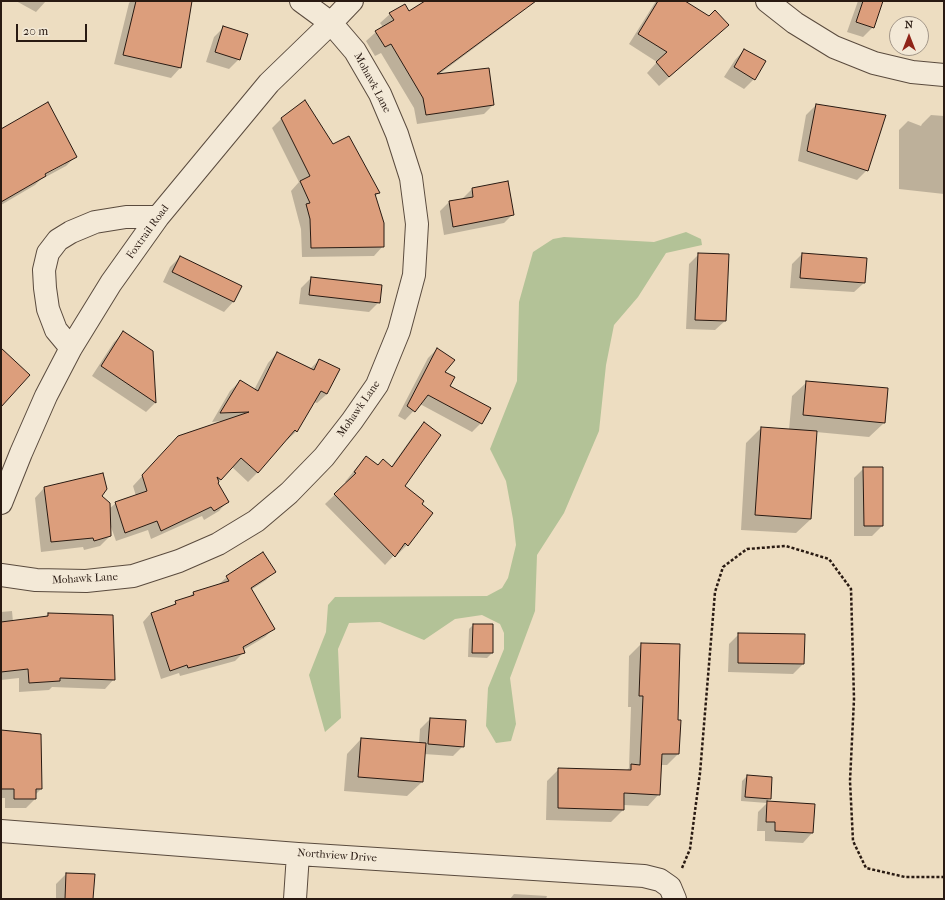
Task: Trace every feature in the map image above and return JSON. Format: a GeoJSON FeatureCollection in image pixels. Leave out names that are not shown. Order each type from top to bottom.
{"type":"FeatureCollection","features":[{"type":"Feature","properties":{"kind":"street","name":"Mohawk Lane"},"geometry":{"type":"LineString","coordinates":[[1,575],[36,580],[65,581],[86,581],[133,576],[179,561],[218,544],[256,521],[289,493],[324,457],[352,421],[377,385],[399,331],[414,275],[417,224],[411,178],[397,134],[380,94],[355,51],[331,23],[301,1]]}},
{"type":"Feature","properties":{"kind":"street","name":"Foxtrail Road"},"geometry":{"type":"LineString","coordinates":[[1,503],[46,396],[71,348],[111,283],[158,217],[269,83],[352,1]]}},
{"type":"Feature","properties":{"kind":"street"},"geometry":{"type":"LineString","coordinates":[[767,1],[796,23],[834,47],[874,62],[904,70],[944,75]]}},
{"type":"Feature","properties":{"kind":"street"},"geometry":{"type":"LineString","coordinates":[[71,348],[56,330],[48,309],[44,270],[48,253],[58,240],[70,232],[94,222],[126,217],[158,217]]}},
{"type":"Feature","properties":{"kind":"street","name":"Northview Drive"},"geometry":{"type":"LineString","coordinates":[[1,831],[298,854],[644,876],[660,880],[673,893]]}},
{"type":"Feature","properties":{"kind":"street"},"geometry":{"type":"LineString","coordinates":[[295,899],[298,854]]}},
{"type":"Feature","properties":{"kind":"path"},"geometry":{"type":"LineString","coordinates":[[673,893],[690,849],[700,773],[715,592],[723,567],[747,549],[786,546],[829,559],[852,589],[854,699],[850,782],[853,841],[866,868],[905,878],[944,876]]}},
{"type":"Feature","properties":{"kind":"green space"},"geometry":{"type":"Polygon","coordinates":[[[686,232],[701,239],[702,245],[666,253],[638,297],[614,325],[606,365],[599,431],[564,513],[537,555],[535,611],[510,678],[516,724],[511,741],[496,743],[486,726],[488,688],[504,649],[504,633],[500,624],[482,615],[455,619],[424,640],[380,622],[349,623],[338,649],[341,718],[325,732],[309,675],[326,632],[328,605],[335,597],[487,596],[502,588],[508,578],[516,545],[513,519],[506,481],[490,449],[517,381],[519,302],[533,252],[553,239],[564,237],[654,242],[686,232]]]}},
{"type":"Feature","properties":{"kind":"building"},"geometry":{"type":"Polygon","coordinates":[[[136,1],[192,1],[181,68],[123,55],[136,1]]]}},
{"type":"Feature","properties":{"kind":"building"},"geometry":{"type":"Polygon","coordinates":[[[425,1],[536,1],[437,74],[489,68],[494,105],[426,115],[423,98],[391,44],[385,47],[375,31],[394,20],[389,13],[405,4],[409,11],[425,1]]]}},
{"type":"Feature","properties":{"kind":"building"},"geometry":{"type":"Polygon","coordinates":[[[658,1],[685,1],[709,16],[715,10],[729,25],[669,77],[656,62],[667,52],[638,34],[658,1]]]}},
{"type":"Feature","properties":{"kind":"building"},"geometry":{"type":"Polygon","coordinates":[[[863,1],[883,1],[874,28],[856,22],[863,1]]]}},
{"type":"Feature","properties":{"kind":"building"},"geometry":{"type":"Polygon","coordinates":[[[223,26],[248,34],[240,60],[215,52],[223,26]]]}},
{"type":"Feature","properties":{"kind":"building"},"geometry":{"type":"Polygon","coordinates":[[[744,49],[766,61],[755,80],[734,67],[744,49]]]}},
{"type":"Feature","properties":{"kind":"building"},"geometry":{"type":"Polygon","coordinates":[[[305,100],[333,144],[349,136],[380,193],[375,194],[384,223],[384,247],[311,248],[310,219],[306,204],[310,203],[300,181],[310,176],[281,118],[305,100]]]}},
{"type":"Feature","properties":{"kind":"building"},"geometry":{"type":"Polygon","coordinates":[[[48,102],[77,157],[45,174],[46,176],[1,202],[1,129],[48,102]]]}},
{"type":"Feature","properties":{"kind":"building"},"geometry":{"type":"Polygon","coordinates":[[[816,104],[886,115],[868,171],[807,151],[816,104]]]}},
{"type":"Feature","properties":{"kind":"building"},"geometry":{"type":"Polygon","coordinates":[[[508,181],[514,215],[453,227],[449,201],[473,197],[472,188],[508,181]]]}},
{"type":"Feature","properties":{"kind":"building"},"geometry":{"type":"Polygon","coordinates":[[[698,253],[729,254],[726,321],[695,320],[698,253]]]}},
{"type":"Feature","properties":{"kind":"building"},"geometry":{"type":"Polygon","coordinates":[[[802,253],[867,258],[865,283],[800,278],[802,253]]]}},
{"type":"Feature","properties":{"kind":"building"},"geometry":{"type":"Polygon","coordinates":[[[180,256],[242,286],[234,302],[172,272],[180,256]]]}},
{"type":"Feature","properties":{"kind":"building"},"geometry":{"type":"Polygon","coordinates":[[[311,277],[382,285],[380,303],[309,295],[311,277]]]}},
{"type":"Feature","properties":{"kind":"building"},"geometry":{"type":"Polygon","coordinates":[[[123,331],[153,351],[156,403],[101,366],[123,331]]]}},
{"type":"Feature","properties":{"kind":"building"},"geometry":{"type":"Polygon","coordinates":[[[1,348],[30,375],[1,407],[1,348]]]}},
{"type":"Feature","properties":{"kind":"building"},"geometry":{"type":"Polygon","coordinates":[[[437,348],[455,360],[445,372],[455,377],[450,386],[491,408],[482,424],[428,395],[415,412],[407,406],[437,348]]]}},
{"type":"Feature","properties":{"kind":"building"},"geometry":{"type":"Polygon","coordinates":[[[277,352],[314,370],[319,359],[340,369],[327,394],[321,391],[297,432],[295,430],[258,473],[241,458],[221,480],[217,477],[218,483],[229,502],[214,511],[211,507],[161,531],[157,521],[125,533],[115,502],[147,491],[142,475],[178,436],[249,412],[220,413],[240,380],[258,391],[277,352]]]}},
{"type":"Feature","properties":{"kind":"building"},"geometry":{"type":"Polygon","coordinates":[[[806,381],[888,388],[885,423],[803,415],[806,381]]]}},
{"type":"Feature","properties":{"kind":"building"},"geometry":{"type":"Polygon","coordinates":[[[424,422],[441,435],[405,486],[424,501],[422,504],[433,513],[408,546],[405,543],[395,557],[334,494],[356,473],[354,472],[366,456],[378,465],[383,459],[392,467],[424,422]]]}},
{"type":"Feature","properties":{"kind":"building"},"geometry":{"type":"Polygon","coordinates":[[[761,427],[817,431],[811,519],[755,515],[761,427]]]}},
{"type":"Feature","properties":{"kind":"building"},"geometry":{"type":"Polygon","coordinates":[[[863,467],[883,467],[883,526],[864,526],[863,467]]]}},
{"type":"Feature","properties":{"kind":"building"},"geometry":{"type":"Polygon","coordinates":[[[103,473],[107,489],[102,496],[110,503],[111,536],[94,541],[93,538],[51,542],[44,487],[103,473]]]}},
{"type":"Feature","properties":{"kind":"building"},"geometry":{"type":"Polygon","coordinates":[[[263,552],[276,572],[251,588],[275,629],[243,647],[245,653],[188,668],[187,665],[170,671],[151,613],[176,604],[175,601],[194,595],[193,592],[229,581],[226,576],[263,552]]]}},
{"type":"Feature","properties":{"kind":"building"},"geometry":{"type":"Polygon","coordinates":[[[48,613],[113,615],[115,680],[60,678],[60,681],[29,683],[28,669],[1,672],[1,622],[48,616],[48,613]]]}},
{"type":"Feature","properties":{"kind":"building"},"geometry":{"type":"Polygon","coordinates":[[[473,624],[493,624],[493,653],[472,653],[473,624]]]}},
{"type":"Feature","properties":{"kind":"building"},"geometry":{"type":"Polygon","coordinates":[[[738,633],[805,634],[804,664],[738,663],[738,633]]]}},
{"type":"Feature","properties":{"kind":"building"},"geometry":{"type":"Polygon","coordinates":[[[641,643],[680,644],[678,720],[681,720],[679,754],[662,754],[660,795],[624,793],[624,810],[558,808],[558,768],[631,770],[631,764],[640,765],[643,696],[639,696],[641,643]]]}},
{"type":"Feature","properties":{"kind":"building"},"geometry":{"type":"Polygon","coordinates":[[[430,718],[466,720],[464,747],[428,744],[430,718]]]}},
{"type":"Feature","properties":{"kind":"building"},"geometry":{"type":"Polygon","coordinates":[[[1,730],[41,734],[42,789],[36,789],[36,799],[14,799],[14,789],[1,789],[1,730]]]}},
{"type":"Feature","properties":{"kind":"building"},"geometry":{"type":"Polygon","coordinates":[[[361,738],[426,743],[423,782],[358,777],[361,738]]]}},
{"type":"Feature","properties":{"kind":"building"},"geometry":{"type":"Polygon","coordinates":[[[747,775],[772,777],[771,799],[745,797],[747,775]]]}},
{"type":"Feature","properties":{"kind":"building"},"geometry":{"type":"Polygon","coordinates":[[[767,801],[815,804],[813,833],[775,831],[775,822],[766,822],[767,801]]]}},
{"type":"Feature","properties":{"kind":"building"},"geometry":{"type":"Polygon","coordinates":[[[66,873],[95,874],[93,899],[65,899],[66,873]]]}}]}
